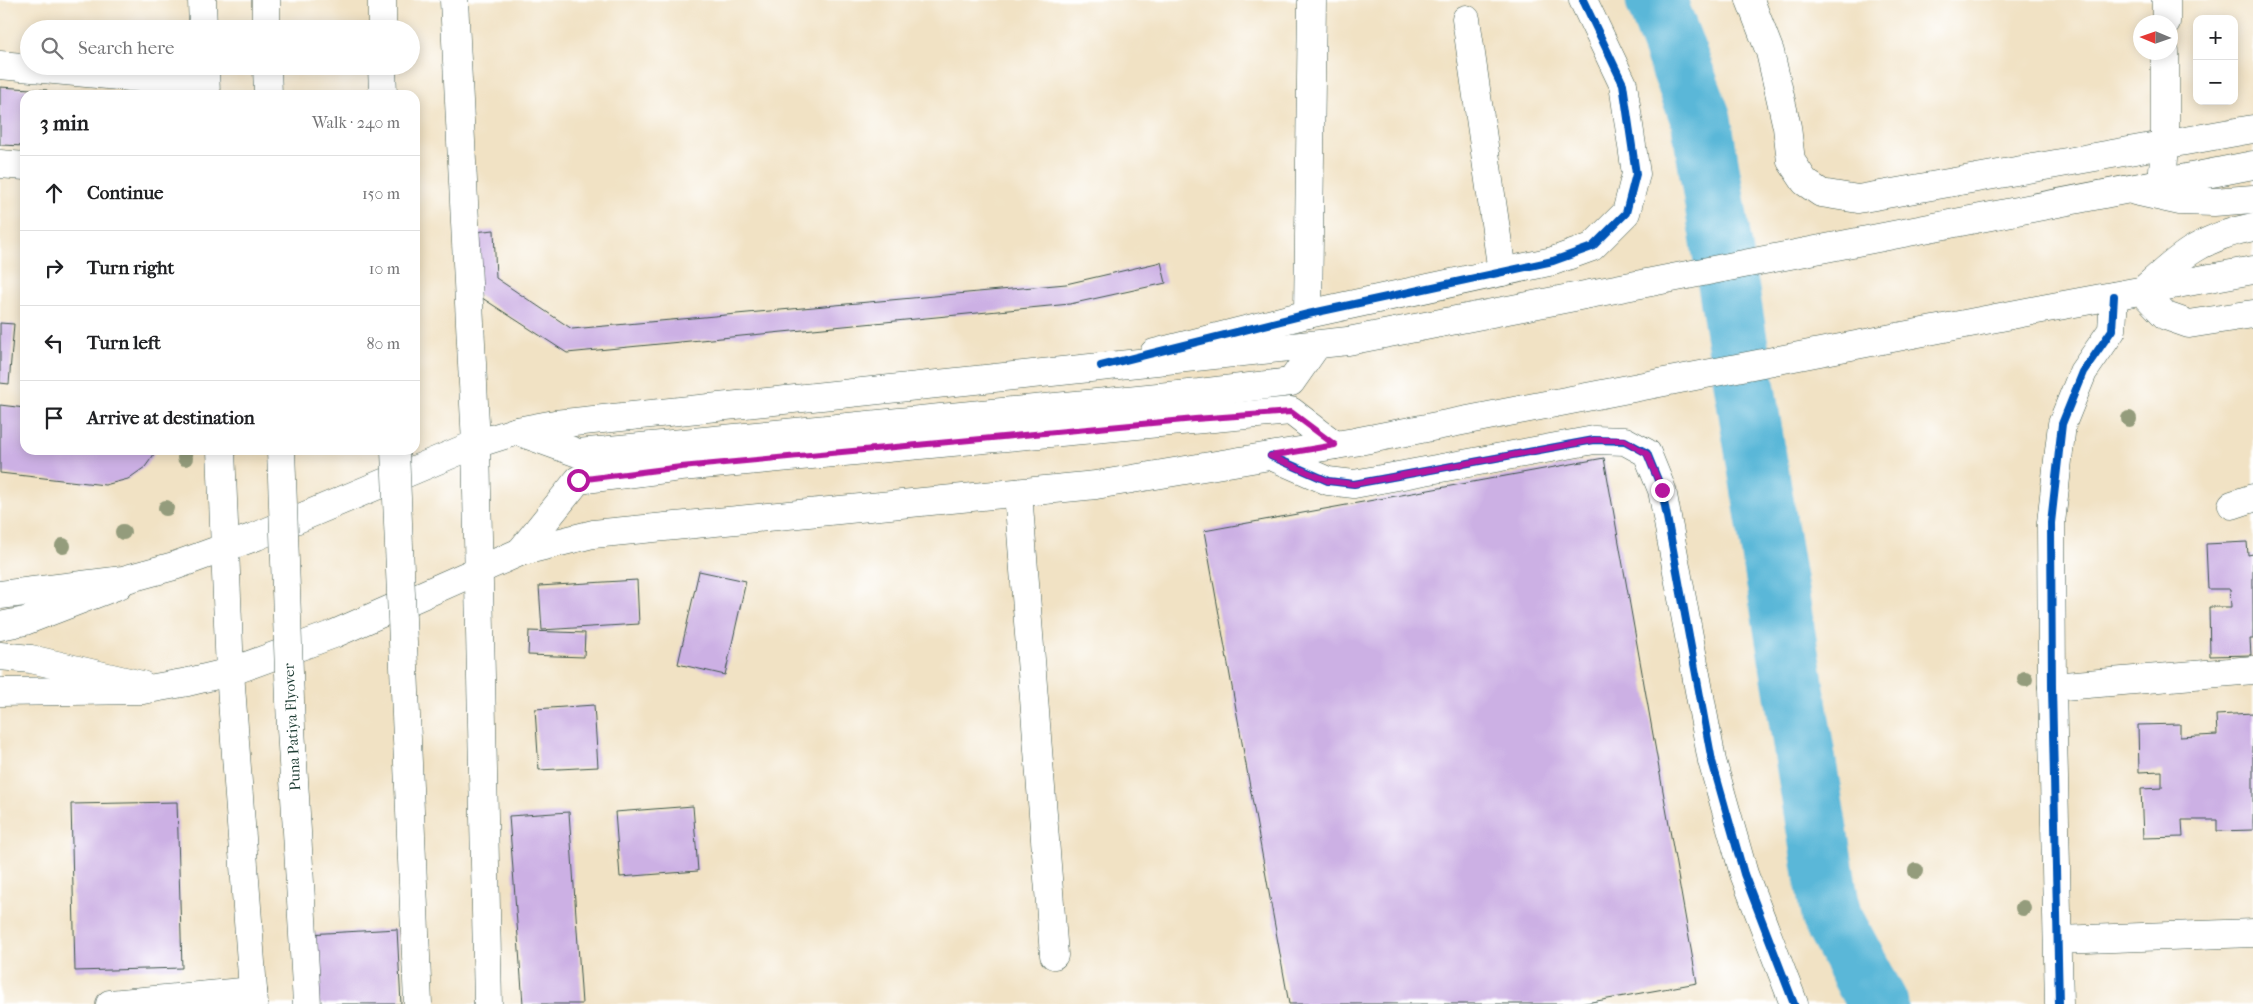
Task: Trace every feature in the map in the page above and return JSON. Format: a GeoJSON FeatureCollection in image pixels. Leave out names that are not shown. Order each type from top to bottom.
{"type":"FeatureCollection","features":[{"type":"Feature","properties":{"kind":"main road"},"geometry":{"type":"LineString","coordinates":[[202,0],[203,20]]}},
{"type":"Feature","properties":{"kind":"main road"},"geometry":{"type":"LineString","coordinates":[[266,0],[266,20]]}},
{"type":"Feature","properties":{"kind":"main road"},"geometry":{"type":"LineString","coordinates":[[382,0],[382,20]]}},
{"type":"Feature","properties":{"kind":"main road"},"geometry":{"type":"LineString","coordinates":[[454,0],[476,444],[488,1004]]}},
{"type":"Feature","properties":{"kind":"main road"},"geometry":{"type":"LineString","coordinates":[[1308,314],[1312,0]]}},
{"type":"Feature","properties":{"kind":"main road"},"geometry":{"type":"LineString","coordinates":[[1101,366],[1308,314],[1553,262],[1592,247],[1626,213],[1636,174],[1624,84],[1583,0]]}},
{"type":"Feature","properties":{"kind":"main road"},"geometry":{"type":"LineString","coordinates":[[1750,0],[1770,52],[1787,127],[1791,161],[1805,182],[1821,193],[1858,199],[2253,129]]}},
{"type":"Feature","properties":{"kind":"main road"},"geometry":{"type":"LineString","coordinates":[[2166,0],[2166,15]]}},
{"type":"Feature","properties":{"kind":"main road"},"geometry":{"type":"LineString","coordinates":[[1466,19],[1502,272]]}},
{"type":"Feature","properties":{"kind":"main road"},"geometry":{"type":"LineString","coordinates":[[2162,182],[2165,146],[2166,60]]}},
{"type":"Feature","properties":{"kind":"main road"},"geometry":{"type":"LineString","coordinates":[[0,65],[20,67]]}},
{"type":"Feature","properties":{"kind":"main road"},"geometry":{"type":"LineString","coordinates":[[121,75],[205,82]]}},
{"type":"Feature","properties":{"kind":"main road"},"geometry":{"type":"LineString","coordinates":[[267,75],[268,90]]}},
{"type":"Feature","properties":{"kind":"main road"},"geometry":{"type":"LineString","coordinates":[[382,75],[383,90]]}},
{"type":"Feature","properties":{"kind":"main road"},"geometry":{"type":"LineString","coordinates":[[0,164],[20,166]]}},
{"type":"Feature","properties":{"kind":"main road"},"geometry":{"type":"LineString","coordinates":[[0,626],[25,621],[146,574],[226,548],[476,444],[517,431],[555,424],[1101,366],[1317,346],[2253,165]]}},
{"type":"Feature","properties":{"kind":"main road"},"geometry":{"type":"LineString","coordinates":[[2129,190],[2180,201],[2214,202],[2253,199]]}},
{"type":"Feature","properties":{"kind":"main road"},"geometry":{"type":"LineString","coordinates":[[2142,291],[2181,256],[2214,238],[2253,227]]}},
{"type":"Feature","properties":{"kind":"main road"},"geometry":{"type":"LineString","coordinates":[[0,692],[153,688],[230,672],[334,634],[520,552],[593,534],[1096,485],[1345,443],[2253,270]]}},
{"type":"Feature","properties":{"kind":"main road"},"geometry":{"type":"LineString","coordinates":[[2142,291],[2166,316],[2189,324],[2253,314]]}},
{"type":"Feature","properties":{"kind":"main road"},"geometry":{"type":"LineString","coordinates":[[2059,1004],[2052,687],[2051,523],[2062,424],[2083,372],[2112,330],[2114,296]]}},
{"type":"Feature","properties":{"kind":"main road"},"geometry":{"type":"LineString","coordinates":[[517,431],[578,453],[1199,393],[1290,382],[1317,346]]}},
{"type":"Feature","properties":{"kind":"main road"},"geometry":{"type":"LineString","coordinates":[[520,552],[578,480],[681,467],[1195,419],[1291,412],[1345,443]]}},
{"type":"Feature","properties":{"kind":"main road"},"geometry":{"type":"LineString","coordinates":[[1270,456],[1328,481],[1354,484],[1594,440],[1624,440],[1647,454],[1662,490],[1712,761],[1744,874],[1794,1004]]}},
{"type":"Feature","properties":{"kind":"main road"},"geometry":{"type":"LineString","coordinates":[[110,1004],[253,997],[230,672],[221,455]]}},
{"type":"Feature","properties":{"kind":"main road","name":"Puna Patiya Flyover"},"geometry":{"type":"LineString","coordinates":[[281,455],[291,728],[307,1004]]}},
{"type":"Feature","properties":{"kind":"main road"},"geometry":{"type":"LineString","coordinates":[[395,455],[418,1004]]}},
{"type":"Feature","properties":{"kind":"main road"},"geometry":{"type":"LineString","coordinates":[[1018,493],[1054,956]]}},
{"type":"Feature","properties":{"kind":"main road"},"geometry":{"type":"LineString","coordinates":[[0,595],[123,580],[146,574]]}},
{"type":"Feature","properties":{"kind":"main road"},"geometry":{"type":"LineString","coordinates":[[0,656],[31,660],[153,688]]}},
{"type":"Feature","properties":{"kind":"main road"},"geometry":{"type":"LineString","coordinates":[[2052,687],[2253,670]]}},
{"type":"Feature","properties":{"kind":"main road"},"geometry":{"type":"LineString","coordinates":[[2058,940],[2253,933]]}},
{"type":"Feature","properties":{"kind":"building"},"geometry":{"type":"Polygon","coordinates":[[[0,87],[47,90],[20,90],[20,146],[0,145],[0,87]]]}},
{"type":"Feature","properties":{"kind":"building"},"geometry":{"type":"Polygon","coordinates":[[[494,230],[496,278],[572,329],[1066,284],[1161,262],[1166,283],[1070,304],[567,353],[476,294],[474,232],[494,230]]]}},
{"type":"Feature","properties":{"kind":"building"},"geometry":{"type":"Polygon","coordinates":[[[0,323],[14,324],[9,384],[0,383],[0,323]]]}},
{"type":"Feature","properties":{"kind":"building"},"geometry":{"type":"Polygon","coordinates":[[[0,405],[20,407],[20,455],[153,455],[145,467],[128,479],[105,485],[0,473],[0,405]]]}},
{"type":"Feature","properties":{"kind":"building"},"geometry":{"type":"Polygon","coordinates":[[[1604,458],[1697,983],[1580,1004],[1289,1004],[1204,531],[1604,458]]]}},
{"type":"Feature","properties":{"kind":"building"},"geometry":{"type":"Polygon","coordinates":[[[2247,542],[2248,555],[2253,554],[2253,639],[2250,639],[2251,655],[2210,656],[2209,607],[2231,607],[2230,589],[2208,589],[2206,544],[2247,542]]]}},
{"type":"Feature","properties":{"kind":"building"},"geometry":{"type":"Polygon","coordinates":[[[699,571],[746,581],[725,675],[678,664],[699,571]]]}},
{"type":"Feature","properties":{"kind":"building"},"geometry":{"type":"Polygon","coordinates":[[[637,580],[639,624],[542,630],[539,586],[637,580]]]}},
{"type":"Feature","properties":{"kind":"building"},"geometry":{"type":"Polygon","coordinates":[[[529,631],[585,633],[584,657],[528,655],[529,631]]]}},
{"type":"Feature","properties":{"kind":"building"},"geometry":{"type":"Polygon","coordinates":[[[594,705],[598,767],[539,770],[535,709],[594,705]]]}},
{"type":"Feature","properties":{"kind":"building"},"geometry":{"type":"Polygon","coordinates":[[[2253,713],[2253,830],[2217,831],[2217,820],[2182,820],[2183,837],[2143,838],[2141,789],[2162,788],[2162,771],[2139,772],[2138,725],[2180,724],[2180,737],[2217,735],[2216,715],[2253,713]]]}},
{"type":"Feature","properties":{"kind":"building"},"geometry":{"type":"Polygon","coordinates":[[[177,802],[182,968],[75,971],[71,804],[177,802]]]}},
{"type":"Feature","properties":{"kind":"building"},"geometry":{"type":"Polygon","coordinates":[[[693,806],[698,871],[620,877],[615,812],[693,806]]]}},
{"type":"Feature","properties":{"kind":"building"},"geometry":{"type":"Polygon","coordinates":[[[569,812],[582,1004],[523,1004],[509,816],[569,812]]]}},
{"type":"Feature","properties":{"kind":"building"},"geometry":{"type":"Polygon","coordinates":[[[397,929],[401,1004],[311,1004],[308,934],[397,929]]]}},
{"type":"Feature","properties":{"kind":"waterway"},"geometry":{"type":"LineString","coordinates":[[1656,0],[1701,119],[1831,916],[1878,1004]]}},
{"type":"Feature","properties":{"kind":"cycle path"},"geometry":{"type":"LineString","coordinates":[[1101,366],[1308,314],[1553,261],[1592,247],[1626,213],[1636,174],[1623,84],[1583,0]]}},
{"type":"Feature","properties":{"kind":"cycle path"},"geometry":{"type":"LineString","coordinates":[[2059,1004],[2052,687],[2051,523],[2062,424],[2083,372],[2112,330],[2114,296]]}},
{"type":"Feature","properties":{"kind":"cycle path"},"geometry":{"type":"LineString","coordinates":[[1271,456],[1328,481],[1354,484],[1594,440],[1625,441],[1647,453],[1662,490],[1712,761],[1744,874],[1794,1004]]}},
{"type":"Feature","properties":{"kind":"route"},"geometry":{"type":"LineString","coordinates":[[578,480],[681,467],[1195,419],[1291,412],[1335,445],[1270,456],[1328,481],[1354,484],[1594,440],[1624,440],[1647,454],[1662,490]]}}]}
